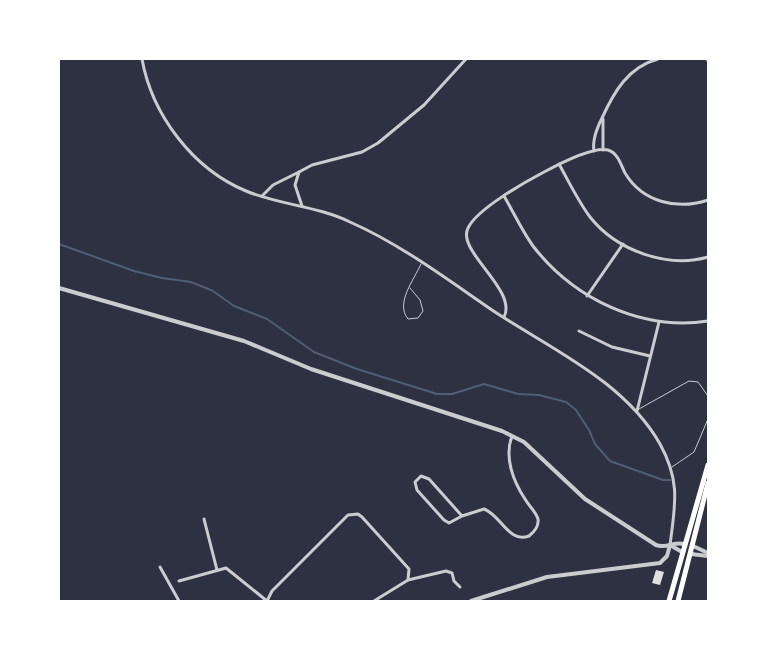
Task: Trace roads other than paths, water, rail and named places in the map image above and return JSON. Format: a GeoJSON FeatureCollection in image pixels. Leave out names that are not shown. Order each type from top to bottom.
{"type":"FeatureCollection","features":[{"type":"Feature","properties":{"kind":"main road"},"geometry":{"type":"LineString","coordinates":[[669,601],[708,465]]}},
{"type":"Feature","properties":{"kind":"main road"},"geometry":{"type":"LineString","coordinates":[[678,601],[708,483]]}},
{"type":"Feature","properties":{"kind":"main road"},"geometry":{"type":"LineString","coordinates":[[684,544],[693,546]]}},
{"type":"Feature","properties":{"kind":"main road"},"geometry":{"type":"LineString","coordinates":[[682,552],[691,554]]}},
{"type":"Feature","properties":{"kind":"street"},"geometry":{"type":"LineString","coordinates":[[142,59],[159,108],[184,145],[213,172],[233,184],[262,196],[336,216],[363,228],[422,263],[594,375],[637,411],[661,445],[671,468],[676,485],[676,494],[670,546],[666,556],[660,563],[547,577],[471,601]]}},
{"type":"Feature","properties":{"kind":"street"},"geometry":{"type":"LineString","coordinates":[[262,196],[273,185],[312,165],[362,152],[378,143],[424,104],[466,59]]}},
{"type":"Feature","properties":{"kind":"street"},"geometry":{"type":"LineString","coordinates":[[594,151],[596,134],[614,92],[637,69],[658,59]]}},
{"type":"Feature","properties":{"kind":"street"},"geometry":{"type":"LineString","coordinates":[[604,114],[602,130],[604,150]]}},
{"type":"Feature","properties":{"kind":"street"},"geometry":{"type":"LineString","coordinates":[[504,317],[507,309],[505,298],[468,242],[466,233],[478,216],[504,196],[559,164],[594,151],[604,150],[615,154],[632,182],[653,199],[686,206],[708,200]]}},
{"type":"Feature","properties":{"kind":"street"},"geometry":{"type":"LineString","coordinates":[[559,164],[590,217],[606,233],[623,244],[661,259],[691,261],[708,257]]}},
{"type":"Feature","properties":{"kind":"street"},"geometry":{"type":"LineString","coordinates":[[299,172],[295,185],[302,206]]}},
{"type":"Feature","properties":{"kind":"street"},"geometry":{"type":"LineString","coordinates":[[504,196],[528,238],[541,256],[558,274],[587,296],[625,313],[659,321],[708,321]]}},
{"type":"Feature","properties":{"kind":"street"},"geometry":{"type":"LineString","coordinates":[[587,296],[623,244]]}},
{"type":"Feature","properties":{"kind":"street"},"geometry":{"type":"LineString","coordinates":[[59,288],[244,341],[311,369],[489,426],[512,436],[531,448],[585,499],[656,545],[662,547],[675,543],[684,544]]}},
{"type":"Feature","properties":{"kind":"street"},"geometry":{"type":"LineString","coordinates":[[637,411],[659,321]]}},
{"type":"Feature","properties":{"kind":"street"},"geometry":{"type":"LineString","coordinates":[[580,331],[612,347],[650,356]]}},
{"type":"Feature","properties":{"kind":"street"},"geometry":{"type":"LineString","coordinates":[[462,516],[429,479],[421,476],[418,478],[415,482],[417,490],[444,520],[449,522],[484,508],[520,538],[530,536],[536,528],[538,519],[517,484],[509,458],[509,444],[512,436]]}},
{"type":"Feature","properties":{"kind":"street"},"geometry":{"type":"LineString","coordinates":[[179,580],[226,568],[267,601],[272,591],[348,515],[353,514],[362,517],[407,564],[408,580]]}},
{"type":"Feature","properties":{"kind":"street"},"geometry":{"type":"LineString","coordinates":[[204,520],[217,570]]}},
{"type":"Feature","properties":{"kind":"street"},"geometry":{"type":"LineString","coordinates":[[670,546],[682,552]]}},
{"type":"Feature","properties":{"kind":"street"},"geometry":{"type":"LineString","coordinates":[[693,546],[708,554]]}},
{"type":"Feature","properties":{"kind":"street"},"geometry":{"type":"LineString","coordinates":[[691,554],[708,554]]}},
{"type":"Feature","properties":{"kind":"street"},"geometry":{"type":"LineString","coordinates":[[160,567],[179,601]]}},
{"type":"Feature","properties":{"kind":"street"},"geometry":{"type":"LineString","coordinates":[[374,601],[408,580],[446,571],[452,573],[454,581],[460,586]]}},
{"type":"Feature","properties":{"kind":"lane"},"geometry":{"type":"LineString","coordinates":[[410,288],[420,300],[423,311],[418,318],[408,319],[403,313],[403,301],[422,263]]}},
{"type":"Feature","properties":{"kind":"lane"},"geometry":{"type":"LineString","coordinates":[[637,411],[689,381],[698,382],[708,396]]}},
{"type":"Feature","properties":{"kind":"lane"},"geometry":{"type":"LineString","coordinates":[[671,468],[694,452],[708,419]]}},
{"type":"Feature","properties":{"kind":"waterway"},"geometry":{"type":"LineString","coordinates":[[59,244],[134,271],[162,278],[191,282],[213,291],[234,306],[267,319],[314,352],[357,369],[437,394],[452,394],[484,384],[518,394],[539,395],[566,402],[576,410],[589,430],[595,444],[610,461],[663,480],[670,480]]}}]}
